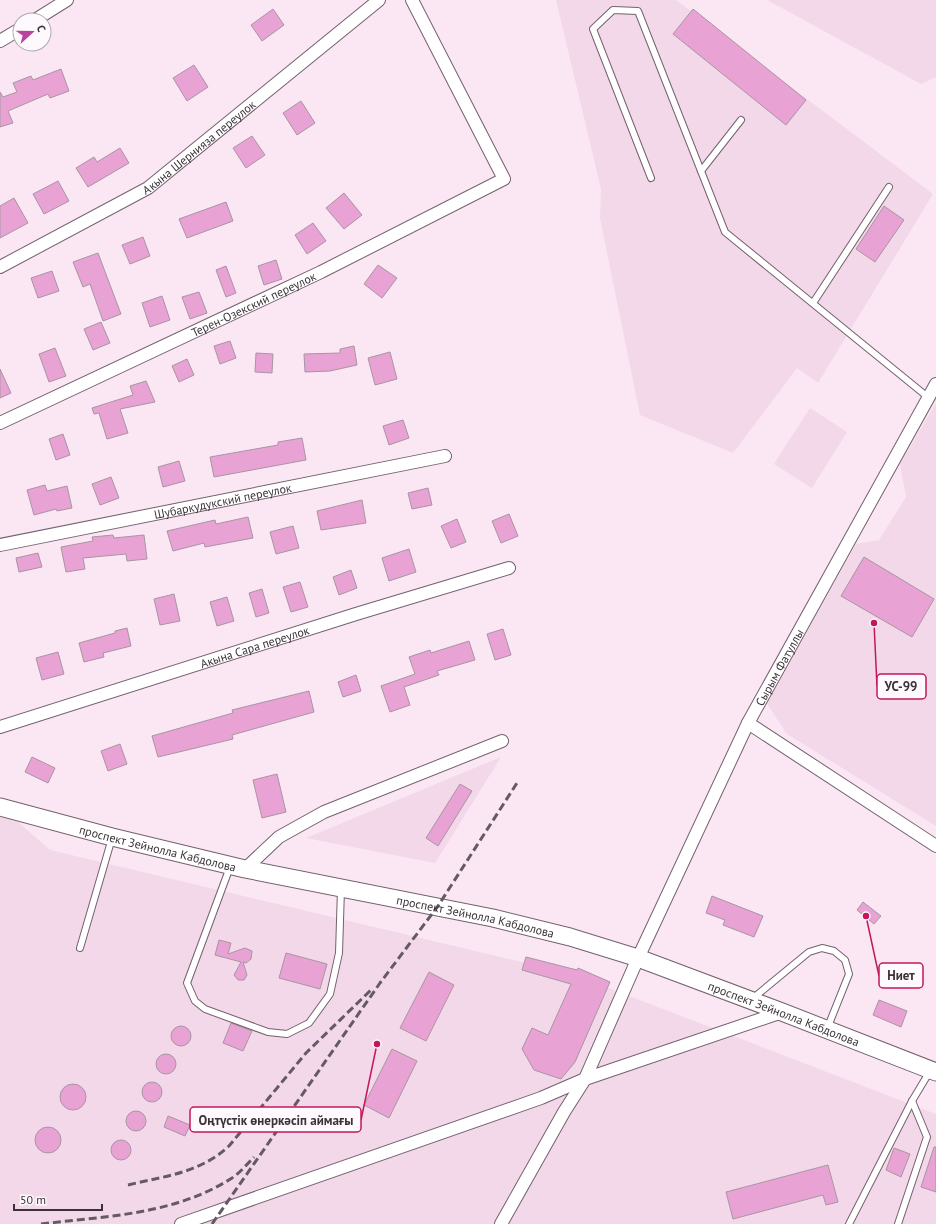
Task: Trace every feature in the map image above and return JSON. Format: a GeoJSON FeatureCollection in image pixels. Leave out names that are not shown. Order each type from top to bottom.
{"type":"FeatureCollection","features":[{"type":"Feature","properties":{"kind":"main road","name":"проспект Зейнолла Кабдолова"},"geometry":{"type":"LineString","coordinates":[[0,807],[112,837],[238,867],[494,918],[570,937],[638,958],[934,1071]]}},
{"type":"Feature","properties":{"kind":"street"},"geometry":{"type":"LineString","coordinates":[[48,12],[67,0]]}},
{"type":"Feature","properties":{"kind":"street","name":"Акына Шернияза переулок"},"geometry":{"type":"LineString","coordinates":[[0,267],[148,188],[379,0]]}},
{"type":"Feature","properties":{"kind":"street","name":"Терен-Озекский переулок"},"geometry":{"type":"LineString","coordinates":[[0,423],[320,272],[504,179],[412,0]]}},
{"type":"Feature","properties":{"kind":"street"},"geometry":{"type":"LineString","coordinates":[[0,41],[12,34]]}},
{"type":"Feature","properties":{"kind":"street","name":"Сырым Фатуллы"},"geometry":{"type":"LineString","coordinates":[[501,1224],[564,1112],[585,1080],[638,958],[748,723],[936,384]]}},
{"type":"Feature","properties":{"kind":"street","name":"Шубаркудукский переулок"},"geometry":{"type":"LineString","coordinates":[[0,544],[445,456]]}},
{"type":"Feature","properties":{"kind":"street","name":"Акына Сара переулок"},"geometry":{"type":"LineString","coordinates":[[0,727],[356,614],[510,568]]}},
{"type":"Feature","properties":{"kind":"street"},"geometry":{"type":"LineString","coordinates":[[748,723],[936,846]]}},
{"type":"Feature","properties":{"kind":"street"},"geometry":{"type":"LineString","coordinates":[[238,867],[279,837],[324,812],[502,741]]}},
{"type":"Feature","properties":{"kind":"street"},"geometry":{"type":"LineString","coordinates":[[181,1224],[541,1098],[585,1080],[782,1012]]}},
{"type":"Feature","properties":{"kind":"lane"},"geometry":{"type":"LineString","coordinates":[[651,178],[594,29],[613,10],[638,11],[725,232],[929,398]]}},
{"type":"Feature","properties":{"kind":"lane"},"geometry":{"type":"LineString","coordinates":[[701,171],[741,120]]}},
{"type":"Feature","properties":{"kind":"lane"},"geometry":{"type":"LineString","coordinates":[[813,303],[889,187]]}},
{"type":"Feature","properties":{"kind":"lane"},"geometry":{"type":"LineString","coordinates":[[80,948],[112,837]]}},
{"type":"Feature","properties":{"kind":"lane"},"geometry":{"type":"LineString","coordinates":[[238,867],[187,983],[195,1001],[205,1009],[268,1032],[287,1034],[308,1023],[330,994],[339,953],[341,887]]}},
{"type":"Feature","properties":{"kind":"lane"},"geometry":{"type":"LineString","coordinates":[[751,1000],[809,952],[822,948],[834,951],[845,960],[850,974],[827,1029]]}},
{"type":"Feature","properties":{"kind":"lane"},"geometry":{"type":"LineString","coordinates":[[849,1224],[912,1101],[934,1071]]}},
{"type":"Feature","properties":{"kind":"lane"},"geometry":{"type":"LineString","coordinates":[[898,1224],[927,1137],[912,1101]]}},
{"type":"Feature","properties":{"kind":"shaded area"},"geometry":{"type":"Polygon","coordinates":[[[556,0],[676,0],[933,194],[818,383],[797,368],[733,453],[640,415],[600,218],[601,189],[556,0]]]}},
{"type":"Feature","properties":{"kind":"shaded area"},"geometry":{"type":"Polygon","coordinates":[[[767,0],[936,0],[936,77],[921,84],[767,0]]]}},
{"type":"Feature","properties":{"kind":"shaded area"},"geometry":{"type":"Polygon","coordinates":[[[936,403],[936,826],[787,734],[766,702],[856,544],[879,540],[906,497],[900,464],[936,403]]]}},
{"type":"Feature","properties":{"kind":"shaded area"},"geometry":{"type":"Polygon","coordinates":[[[810,408],[847,432],[812,488],[774,464],[810,408]]]}},
{"type":"Feature","properties":{"kind":"shaded area"},"geometry":{"type":"Polygon","coordinates":[[[501,757],[435,863],[306,838],[501,757]]]}},
{"type":"Feature","properties":{"kind":"shaded area"},"geometry":{"type":"Polygon","coordinates":[[[0,806],[50,850],[572,974],[936,1114],[936,1224],[0,1224],[0,806]]]}},
{"type":"Feature","properties":{"kind":"building"},"geometry":{"type":"Polygon","coordinates":[[[273,9],[284,25],[262,41],[251,25],[273,9]]]}},
{"type":"Feature","properties":{"kind":"building"},"geometry":{"type":"Polygon","coordinates":[[[693,9],[806,100],[786,125],[673,34],[693,9]]]}},
{"type":"Feature","properties":{"kind":"building"},"geometry":{"type":"Polygon","coordinates":[[[194,65],[208,87],[187,101],[173,78],[194,65]]]}},
{"type":"Feature","properties":{"kind":"building"},"geometry":{"type":"Polygon","coordinates":[[[61,69],[69,91],[50,98],[48,94],[8,111],[13,123],[0,127],[0,92],[3,97],[17,92],[13,83],[31,76],[33,80],[61,69]]]}},
{"type":"Feature","properties":{"kind":"building"},"geometry":{"type":"Polygon","coordinates":[[[301,101],[315,123],[297,135],[283,113],[301,101]]]}},
{"type":"Feature","properties":{"kind":"building"},"geometry":{"type":"Polygon","coordinates":[[[252,136],[265,155],[246,168],[233,148],[252,136]]]}},
{"type":"Feature","properties":{"kind":"building"},"geometry":{"type":"Polygon","coordinates":[[[120,148],[129,163],[88,187],[76,168],[94,157],[97,162],[120,148]]]}},
{"type":"Feature","properties":{"kind":"building"},"geometry":{"type":"Polygon","coordinates":[[[58,181],[69,201],[44,214],[33,194],[58,181]]]}},
{"type":"Feature","properties":{"kind":"building"},"geometry":{"type":"Polygon","coordinates":[[[344,193],[362,215],[344,229],[326,208],[344,193]]]}},
{"type":"Feature","properties":{"kind":"building"},"geometry":{"type":"Polygon","coordinates":[[[14,198],[28,223],[0,238],[0,206],[14,198]]]}},
{"type":"Feature","properties":{"kind":"building"},"geometry":{"type":"Polygon","coordinates":[[[226,202],[233,221],[187,238],[179,219],[226,202]]]}},
{"type":"Feature","properties":{"kind":"building"},"geometry":{"type":"Polygon","coordinates":[[[884,206],[904,220],[875,262],[856,249],[884,206]]]}},
{"type":"Feature","properties":{"kind":"building"},"geometry":{"type":"Polygon","coordinates":[[[313,223],[326,241],[307,254],[295,235],[313,223]]]}},
{"type":"Feature","properties":{"kind":"building"},"geometry":{"type":"Polygon","coordinates":[[[143,237],[150,256],[130,264],[122,245],[143,237]]]}},
{"type":"Feature","properties":{"kind":"building"},"geometry":{"type":"Polygon","coordinates":[[[98,253],[121,314],[103,321],[90,284],[83,287],[73,262],[98,253]]]}},
{"type":"Feature","properties":{"kind":"building"},"geometry":{"type":"Polygon","coordinates":[[[276,260],[282,279],[264,285],[258,266],[276,260]]]}},
{"type":"Feature","properties":{"kind":"building"},"geometry":{"type":"Polygon","coordinates":[[[378,265],[397,278],[382,298],[364,284],[378,265]]]}},
{"type":"Feature","properties":{"kind":"building"},"geometry":{"type":"Polygon","coordinates":[[[226,266],[236,293],[226,297],[216,270],[226,266]]]}},
{"type":"Feature","properties":{"kind":"building"},"geometry":{"type":"Polygon","coordinates":[[[52,271],[59,291],[38,298],[31,278],[52,271]]]}},
{"type":"Feature","properties":{"kind":"building"},"geometry":{"type":"Polygon","coordinates":[[[199,292],[207,313],[190,319],[182,297],[199,292]]]}},
{"type":"Feature","properties":{"kind":"building"},"geometry":{"type":"Polygon","coordinates":[[[162,296],[170,320],[150,327],[142,303],[162,296]]]}},
{"type":"Feature","properties":{"kind":"building"},"geometry":{"type":"Polygon","coordinates":[[[101,322],[110,343],[93,350],[84,329],[101,322]]]}},
{"type":"Feature","properties":{"kind":"building"},"geometry":{"type":"Polygon","coordinates":[[[230,341],[236,358],[220,364],[214,346],[230,341]]]}},
{"type":"Feature","properties":{"kind":"building"},"geometry":{"type":"Polygon","coordinates":[[[354,346],[357,365],[330,371],[305,372],[304,354],[340,353],[340,349],[354,346]]]}},
{"type":"Feature","properties":{"kind":"building"},"geometry":{"type":"Polygon","coordinates":[[[55,348],[66,376],[49,382],[39,354],[55,348]]]}},
{"type":"Feature","properties":{"kind":"building"},"geometry":{"type":"Polygon","coordinates":[[[390,352],[397,379],[375,385],[368,358],[390,352]]]}},
{"type":"Feature","properties":{"kind":"building"},"geometry":{"type":"Polygon","coordinates":[[[256,353],[273,354],[272,373],[255,372],[256,353]]]}},
{"type":"Feature","properties":{"kind":"building"},"geometry":{"type":"Polygon","coordinates":[[[187,359],[194,375],[179,382],[172,366],[187,359]]]}},
{"type":"Feature","properties":{"kind":"building"},"geometry":{"type":"Polygon","coordinates":[[[0,369],[11,393],[0,398],[0,369]]]}},
{"type":"Feature","properties":{"kind":"building"},"geometry":{"type":"Polygon","coordinates":[[[146,381],[155,402],[120,409],[128,433],[107,439],[99,413],[94,414],[92,408],[133,395],[130,386],[146,381]]]}},
{"type":"Feature","properties":{"kind":"building"},"geometry":{"type":"Polygon","coordinates":[[[403,420],[409,438],[389,445],[383,426],[403,420]]]}},
{"type":"Feature","properties":{"kind":"building"},"geometry":{"type":"Polygon","coordinates":[[[63,434],[70,455],[56,460],[49,439],[63,434]]]}},
{"type":"Feature","properties":{"kind":"building"},"geometry":{"type":"Polygon","coordinates":[[[302,438],[306,460],[214,477],[210,457],[278,445],[278,442],[302,438]]]}},
{"type":"Feature","properties":{"kind":"building"},"geometry":{"type":"Polygon","coordinates":[[[179,461],[185,481],[163,487],[158,467],[179,461]]]}},
{"type":"Feature","properties":{"kind":"building"},"geometry":{"type":"Polygon","coordinates":[[[111,477],[119,498],[100,505],[92,484],[111,477]]]}},
{"type":"Feature","properties":{"kind":"building"},"geometry":{"type":"Polygon","coordinates":[[[45,485],[47,491],[67,486],[72,508],[57,511],[56,509],[34,515],[27,490],[45,485]]]}},
{"type":"Feature","properties":{"kind":"building"},"geometry":{"type":"Polygon","coordinates":[[[428,488],[432,505],[412,509],[408,493],[428,488]]]}},
{"type":"Feature","properties":{"kind":"building"},"geometry":{"type":"Polygon","coordinates":[[[362,500],[366,523],[321,530],[317,511],[362,500]]]}},
{"type":"Feature","properties":{"kind":"building"},"geometry":{"type":"Polygon","coordinates":[[[509,514],[518,536],[501,543],[492,521],[509,514]]]}},
{"type":"Feature","properties":{"kind":"building"},"geometry":{"type":"Polygon","coordinates":[[[248,517],[253,538],[205,547],[204,543],[173,551],[167,531],[215,520],[216,524],[248,517]]]}},
{"type":"Feature","properties":{"kind":"building"},"geometry":{"type":"Polygon","coordinates":[[[457,519],[466,542],[451,548],[441,526],[457,519]]]}},
{"type":"Feature","properties":{"kind":"building"},"geometry":{"type":"Polygon","coordinates":[[[293,526],[299,548],[276,554],[270,532],[293,526]]]}},
{"type":"Feature","properties":{"kind":"building"},"geometry":{"type":"Polygon","coordinates":[[[113,535],[114,538],[144,535],[147,559],[127,561],[126,554],[83,558],[85,569],[66,572],[61,547],[93,541],[92,537],[113,535]]]}},
{"type":"Feature","properties":{"kind":"building"},"geometry":{"type":"Polygon","coordinates":[[[409,549],[416,572],[389,581],[382,558],[409,549]]]}},
{"type":"Feature","properties":{"kind":"building"},"geometry":{"type":"Polygon","coordinates":[[[38,553],[42,567],[19,572],[16,558],[38,553]]]}},
{"type":"Feature","properties":{"kind":"building"},"geometry":{"type":"Polygon","coordinates":[[[864,557],[934,599],[912,637],[841,596],[864,557]]]}},
{"type":"Feature","properties":{"kind":"building"},"geometry":{"type":"Polygon","coordinates":[[[351,570],[357,588],[339,595],[333,577],[351,570]]]}},
{"type":"Feature","properties":{"kind":"building"},"geometry":{"type":"Polygon","coordinates":[[[300,582],[308,607],[291,612],[283,587],[300,582]]]}},
{"type":"Feature","properties":{"kind":"building"},"geometry":{"type":"Polygon","coordinates":[[[262,589],[269,613],[256,617],[249,593],[262,589]]]}},
{"type":"Feature","properties":{"kind":"building"},"geometry":{"type":"Polygon","coordinates":[[[174,594],[180,621],[160,625],[154,599],[174,594]]]}},
{"type":"Feature","properties":{"kind":"building"},"geometry":{"type":"Polygon","coordinates":[[[227,597],[234,621],[217,626],[210,602],[227,597]]]}},
{"type":"Feature","properties":{"kind":"building"},"geometry":{"type":"Polygon","coordinates":[[[127,628],[131,646],[103,653],[104,657],[84,662],[79,643],[127,628]]]}},
{"type":"Feature","properties":{"kind":"building"},"geometry":{"type":"Polygon","coordinates":[[[503,629],[511,655],[495,660],[487,634],[503,629]]]}},
{"type":"Feature","properties":{"kind":"building"},"geometry":{"type":"Polygon","coordinates":[[[469,641],[475,660],[437,671],[439,675],[404,687],[410,705],[390,712],[381,686],[415,674],[409,657],[430,650],[431,653],[469,641]]]}},
{"type":"Feature","properties":{"kind":"building"},"geometry":{"type":"Polygon","coordinates":[[[58,652],[64,674],[42,680],[36,658],[58,652]]]}},
{"type":"Feature","properties":{"kind":"building"},"geometry":{"type":"Polygon","coordinates":[[[356,675],[361,691],[343,697],[338,682],[356,675]]]}},
{"type":"Feature","properties":{"kind":"building"},"geometry":{"type":"Polygon","coordinates":[[[309,691],[314,712],[232,735],[233,739],[158,757],[152,736],[233,713],[232,710],[309,691]]]}},
{"type":"Feature","properties":{"kind":"building"},"geometry":{"type":"Polygon","coordinates":[[[120,744],[127,764],[108,771],[101,751],[120,744]]]}},
{"type":"Feature","properties":{"kind":"building"},"geometry":{"type":"Polygon","coordinates":[[[32,757],[55,768],[48,783],[25,772],[32,757]]]}},
{"type":"Feature","properties":{"kind":"building"},"geometry":{"type":"Polygon","coordinates":[[[277,774],[286,812],[262,818],[253,780],[277,774]]]}},
{"type":"Feature","properties":{"kind":"building"},"geometry":{"type":"Polygon","coordinates":[[[460,784],[472,791],[438,846],[426,838],[460,784]]]}},
{"type":"Feature","properties":{"kind":"building"},"geometry":{"type":"Polygon","coordinates":[[[712,896],[763,916],[754,937],[723,925],[725,920],[706,913],[712,896]]]}},
{"type":"Feature","properties":{"kind":"building"},"geometry":{"type":"Polygon","coordinates":[[[863,902],[881,916],[874,924],[857,910],[863,902]]]}},
{"type":"Feature","properties":{"kind":"building"},"geometry":{"type":"Polygon","coordinates":[[[219,940],[231,943],[228,954],[245,948],[252,951],[251,959],[246,963],[243,962],[247,975],[244,980],[238,980],[234,975],[241,962],[215,955],[219,940]]]}},
{"type":"Feature","properties":{"kind":"building"},"geometry":{"type":"Polygon","coordinates":[[[286,953],[327,964],[320,989],[279,978],[286,953]]]}},
{"type":"Feature","properties":{"kind":"building"},"geometry":{"type":"Polygon","coordinates":[[[526,957],[577,970],[578,968],[610,982],[575,1062],[561,1079],[534,1070],[522,1049],[532,1028],[548,1035],[571,984],[522,970],[526,957]]]}},
{"type":"Feature","properties":{"kind":"building"},"geometry":{"type":"Polygon","coordinates":[[[429,972],[454,985],[426,1041],[400,1028],[429,972]]]}},
{"type":"Feature","properties":{"kind":"building"},"geometry":{"type":"Polygon","coordinates":[[[879,1000],[907,1011],[901,1027],[873,1015],[879,1000]]]}},
{"type":"Feature","properties":{"kind":"building"},"geometry":{"type":"Polygon","coordinates":[[[231,1023],[252,1031],[243,1051],[223,1043],[231,1023]]]}},
{"type":"Feature","properties":{"kind":"building"},"geometry":{"type":"Polygon","coordinates":[[[181,1026],[188,1029],[191,1036],[188,1043],[181,1046],[174,1043],[171,1036],[174,1029],[181,1026]]]}},
{"type":"Feature","properties":{"kind":"building"},"geometry":{"type":"Polygon","coordinates":[[[392,1049],[417,1061],[389,1118],[364,1105],[392,1049]]]}},
{"type":"Feature","properties":{"kind":"building"},"geometry":{"type":"Polygon","coordinates":[[[166,1054],[173,1057],[176,1064],[173,1071],[166,1074],[159,1071],[156,1064],[159,1057],[166,1054]]]}},
{"type":"Feature","properties":{"kind":"building"},"geometry":{"type":"Polygon","coordinates":[[[152,1082],[159,1085],[162,1092],[159,1099],[152,1102],[145,1099],[142,1092],[145,1085],[152,1082]]]}},
{"type":"Feature","properties":{"kind":"building"},"geometry":{"type":"Polygon","coordinates":[[[73,1084],[82,1088],[86,1097],[82,1106],[73,1110],[64,1106],[60,1097],[64,1088],[73,1084]]]}},
{"type":"Feature","properties":{"kind":"building"},"geometry":{"type":"Polygon","coordinates":[[[136,1111],[143,1114],[146,1121],[143,1128],[136,1131],[129,1128],[126,1121],[129,1114],[136,1111]]]}},
{"type":"Feature","properties":{"kind":"building"},"geometry":{"type":"Polygon","coordinates":[[[168,1116],[190,1125],[185,1136],[164,1127],[168,1116]]]}},
{"type":"Feature","properties":{"kind":"building"},"geometry":{"type":"Polygon","coordinates":[[[48,1127],[57,1131],[61,1140],[57,1149],[48,1153],[39,1149],[35,1140],[39,1131],[48,1127]]]}},
{"type":"Feature","properties":{"kind":"building"},"geometry":{"type":"Polygon","coordinates":[[[121,1140],[128,1143],[131,1150],[128,1157],[121,1160],[114,1157],[111,1150],[114,1143],[121,1140]]]}},
{"type":"Feature","properties":{"kind":"building"},"geometry":{"type":"Polygon","coordinates":[[[934,1147],[936,1147],[936,1192],[921,1187],[934,1147]]]}},
{"type":"Feature","properties":{"kind":"building"},"geometry":{"type":"Polygon","coordinates":[[[894,1148],[910,1154],[901,1177],[886,1170],[894,1148]]]}},
{"type":"Feature","properties":{"kind":"building"},"geometry":{"type":"Polygon","coordinates":[[[828,1165],[838,1202],[826,1205],[823,1195],[733,1219],[726,1192],[828,1165]]]}},
{"type":"Feature","properties":{"kind":"railway"},"geometry":{"type":"LineString","coordinates":[[212,1224],[380,983],[438,906],[517,783]]}},
{"type":"Feature","properties":{"kind":"railway"},"geometry":{"type":"LineString","coordinates":[[128,1185],[182,1172],[194,1168],[218,1155],[229,1146],[306,1053],[373,988]]}},
{"type":"Feature","properties":{"kind":"railway"},"geometry":{"type":"LineString","coordinates":[[41,1224],[140,1212],[187,1200],[232,1178],[254,1157]]}},
{"type":"Feature","properties":{"kind":"place","name":"УС-99"},"geometry":{"type":"Point","coordinates":[874,623]}},
{"type":"Feature","properties":{"kind":"place","name":"Ниет"},"geometry":{"type":"Point","coordinates":[866,916]}},
{"type":"Feature","properties":{"kind":"place","name":"Оңтүстік өнеркәсіп аймағы"},"geometry":{"type":"Point","coordinates":[377,1044]}}]}
